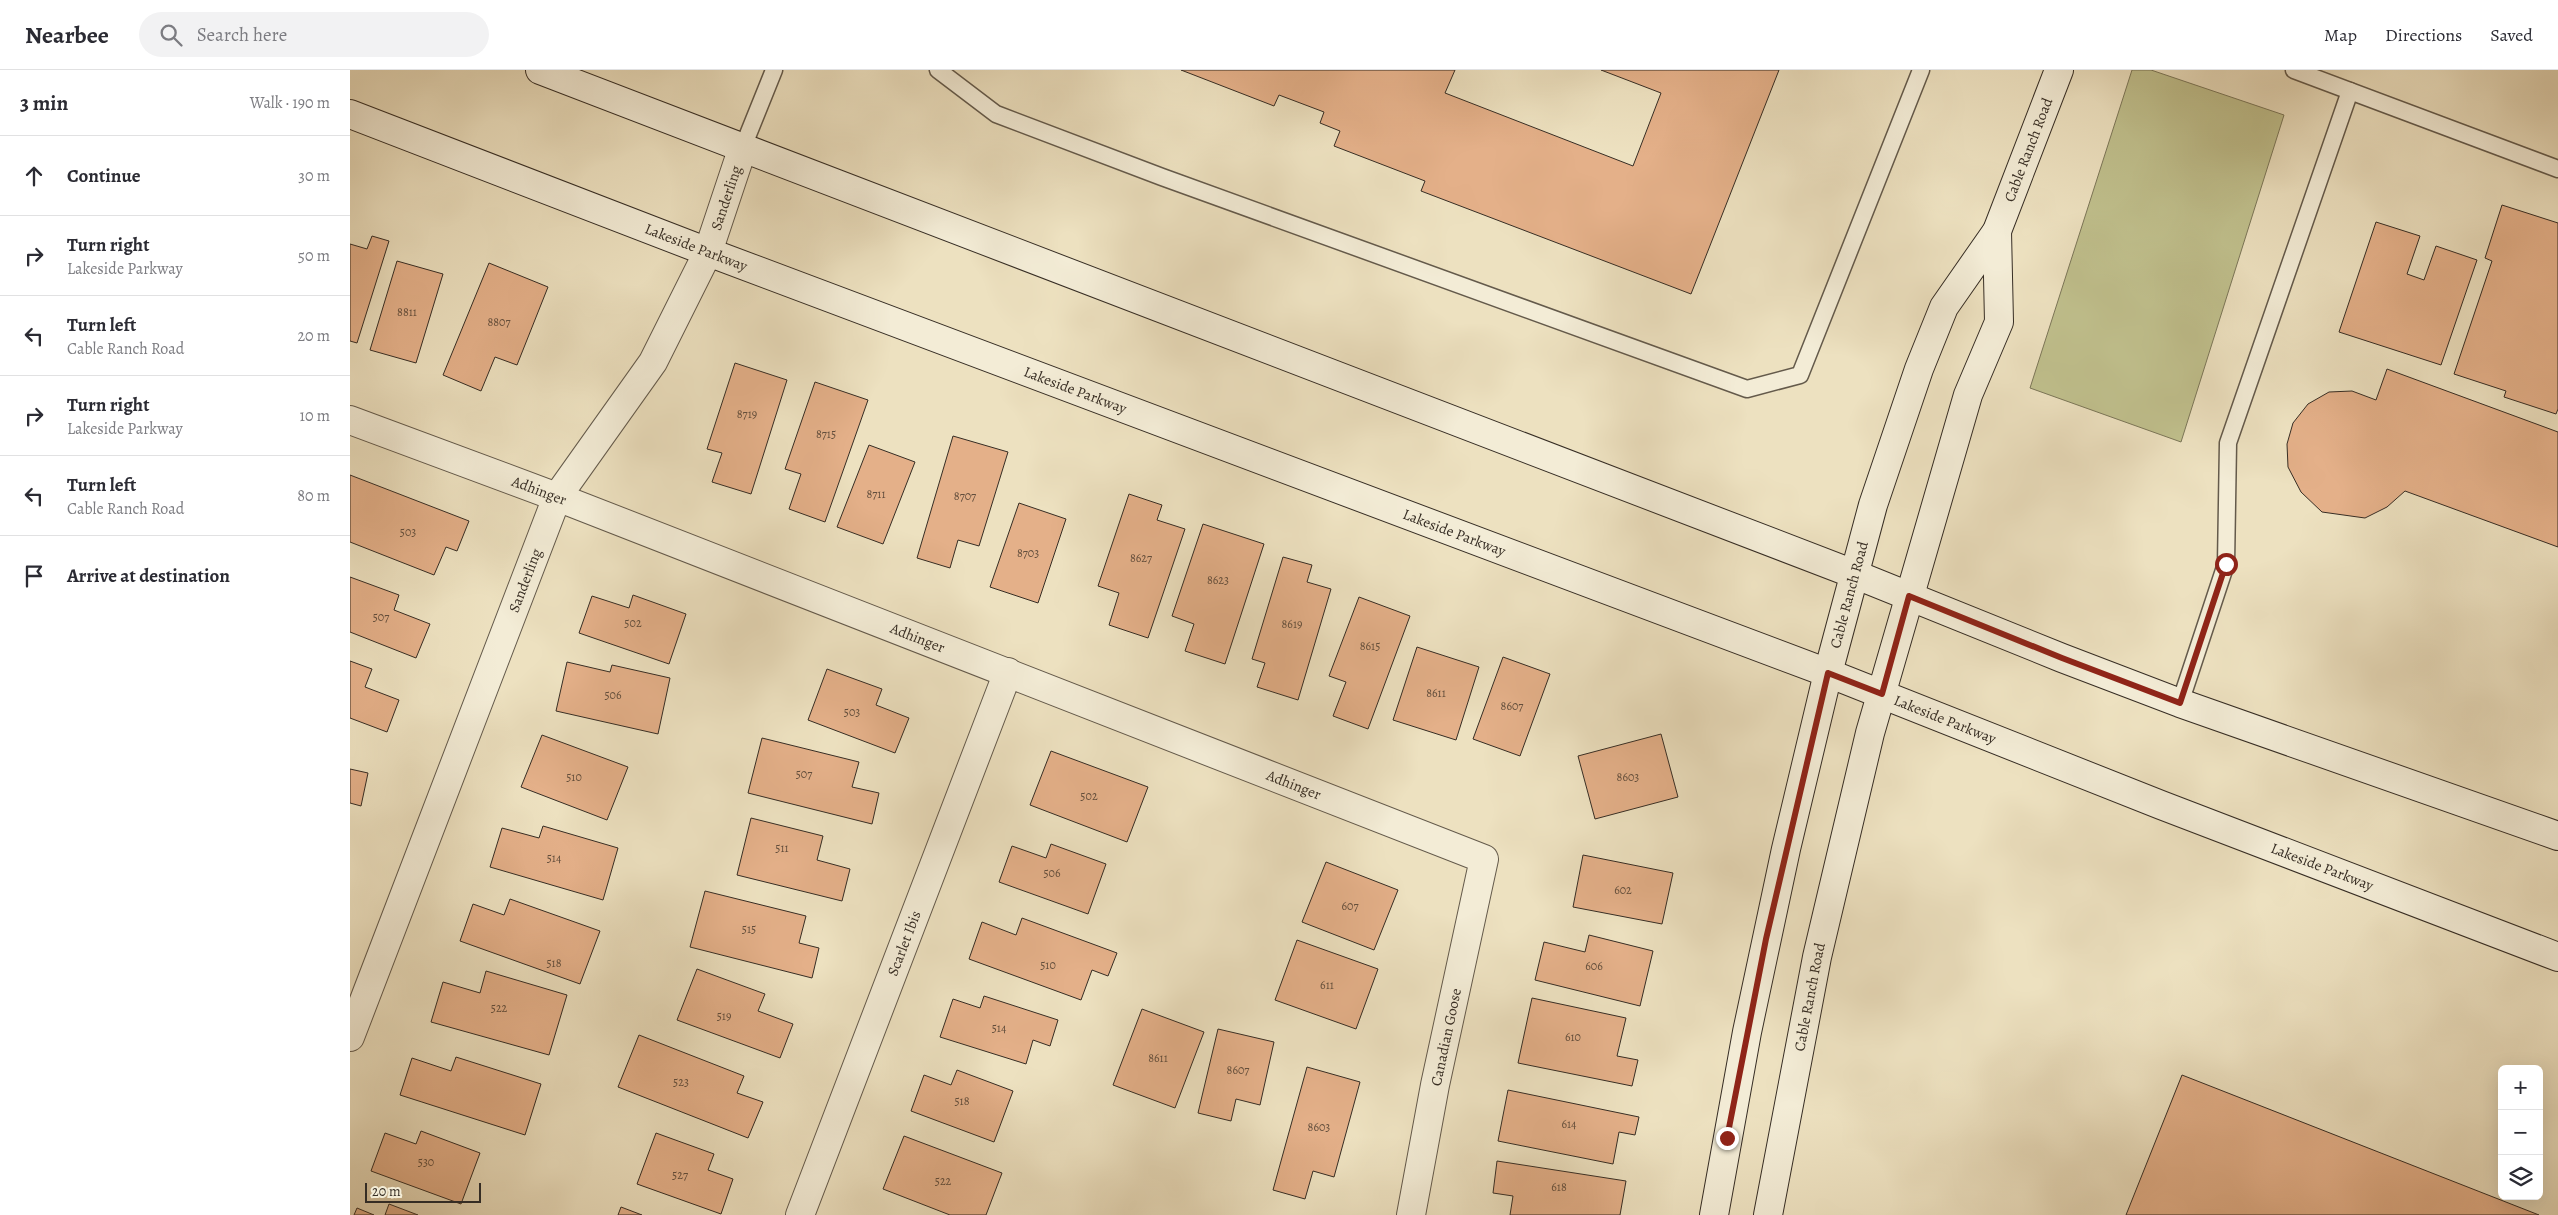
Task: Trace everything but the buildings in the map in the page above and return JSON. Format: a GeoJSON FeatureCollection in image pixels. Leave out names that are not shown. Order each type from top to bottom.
{"type":"FeatureCollection","features":[{"type":"Feature","properties":{"kind":"street"},"geometry":{"type":"LineString","coordinates":[[540,70],[1854,574],[2062,658],[2180,703],[2558,836]]}},
{"type":"Feature","properties":{"kind":"street","name":"Cable Ranch Road"},"geometry":{"type":"LineString","coordinates":[[1714,1215],[1748,1023],[1801,782],[1854,574],[1896,434],[1944,307],[1997,231],[2060,70]]}},
{"type":"Feature","properties":{"kind":"street","name":"Lakeside Parkway"},"geometry":{"type":"LineString","coordinates":[[350,114],[708,252],[1828,673],[2161,805],[2558,957]]}},
{"type":"Feature","properties":{"kind":"street","name":"Sanderling"},"geometry":{"type":"LineString","coordinates":[[350,1037],[557,497],[654,362],[708,252],[743,147]]}},
{"type":"Feature","properties":{"kind":"street","name":"Cable Ranch Road"},"geometry":{"type":"LineString","coordinates":[[1768,1215],[1817,957],[1852,806],[1909,596],[1968,395],[1999,322],[1997,231]]}},
{"type":"Feature","properties":{"kind":"street","name":"Adhinger"},"geometry":{"type":"LineString","coordinates":[[350,420],[557,497],[1484,859]]}},
{"type":"Feature","properties":{"kind":"street","name":"Scarlet Ibis"},"geometry":{"type":"LineString","coordinates":[[800,1215],[1008,672]]}},
{"type":"Feature","properties":{"kind":"street","name":"Canadian Goose"},"geometry":{"type":"LineString","coordinates":[[1410,1215],[1435,1085],[1484,859]]}},
{"type":"Feature","properties":{"kind":"lane"},"geometry":{"type":"LineString","coordinates":[[743,147],[774,70]]}},
{"type":"Feature","properties":{"kind":"lane"},"geometry":{"type":"LineString","coordinates":[[938,70],[996,114],[1162,177],[1747,389],[1800,375],[1921,70]]}},
{"type":"Feature","properties":{"kind":"lane"},"geometry":{"type":"LineString","coordinates":[[2294,70],[2558,169]]}},
{"type":"Feature","properties":{"kind":"lane"},"geometry":{"type":"LineString","coordinates":[[2180,703],[2226,564],[2228,444],[2350,90]]}},
{"type":"Feature","properties":{"kind":"green space"},"geometry":{"type":"Polygon","coordinates":[[[2132,70],[2151,70],[2284,115],[2181,442],[2030,388],[2132,70]]]}},
{"type":"Feature","properties":{"kind":"route"},"geometry":{"type":"LineString","coordinates":[[1727,1138],[1766,939],[1801,782],[1828,673],[1882,694],[1909,596],[2180,703],[2226,564]]}}]}
